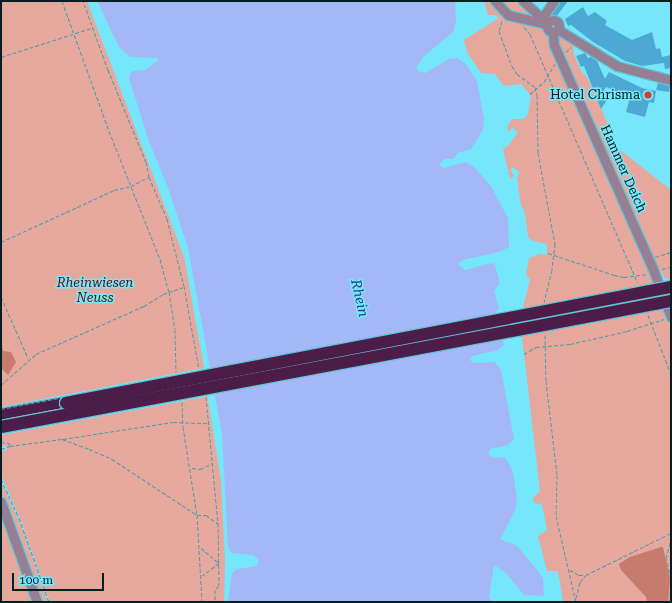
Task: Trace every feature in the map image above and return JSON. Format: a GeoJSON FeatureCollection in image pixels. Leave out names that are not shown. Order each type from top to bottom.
{"type":"FeatureCollection","features":[{"type":"Feature","properties":{"kind":"highway"},"geometry":{"type":"LineString","coordinates":[[1,415],[670,287]]}},
{"type":"Feature","properties":{"kind":"highway"},"geometry":{"type":"LineString","coordinates":[[1,428],[671,301]]}},
{"type":"Feature","properties":{"kind":"street"},"geometry":{"type":"LineString","coordinates":[[495,1],[505,13],[544,22],[557,22],[556,31],[581,43],[617,66],[671,80]]}},
{"type":"Feature","properties":{"kind":"street"},"geometry":{"type":"LineString","coordinates":[[523,1],[544,22]]}},
{"type":"Feature","properties":{"kind":"street"},"geometry":{"type":"LineString","coordinates":[[544,22],[554,1]]}},
{"type":"Feature","properties":{"kind":"street","name":"Hammer Deich"},"geometry":{"type":"LineString","coordinates":[[556,31],[560,58],[654,272],[669,318]]}},
{"type":"Feature","properties":{"kind":"street"},"geometry":{"type":"LineString","coordinates":[[2,506],[37,602]]}},
{"type":"Feature","properties":{"kind":"path"},"geometry":{"type":"LineString","coordinates":[[62,1],[130,186],[160,259],[169,292],[175,329],[176,375]]}},
{"type":"Feature","properties":{"kind":"path"},"geometry":{"type":"LineString","coordinates":[[1,242],[114,190],[130,186],[149,177],[146,162],[83,1]]}},
{"type":"Feature","properties":{"kind":"path"},"geometry":{"type":"LineString","coordinates":[[505,13],[499,31],[512,66],[536,90],[538,153],[554,255],[547,299],[542,305]]}},
{"type":"Feature","properties":{"kind":"path"},"geometry":{"type":"LineString","coordinates":[[519,16],[530,34],[547,76],[636,276],[640,290]]}},
{"type":"Feature","properties":{"kind":"path"},"geometry":{"type":"LineString","coordinates":[[1,56],[75,35],[93,28]]}},
{"type":"Feature","properties":{"kind":"path"},"geometry":{"type":"LineString","coordinates":[[530,94],[536,90],[547,76],[550,68],[571,48],[581,43]]}},
{"type":"Feature","properties":{"kind":"path"},"geometry":{"type":"LineString","coordinates":[[653,257],[671,252]]}},
{"type":"Feature","properties":{"kind":"path"},"geometry":{"type":"LineString","coordinates":[[548,253],[606,273],[636,276],[671,267]]}},
{"type":"Feature","properties":{"kind":"path"},"geometry":{"type":"LineString","coordinates":[[1,385],[28,360],[56,344],[144,306],[169,292],[184,286]]}},
{"type":"Feature","properties":{"kind":"path"},"geometry":{"type":"LineString","coordinates":[[1,297],[28,360]]}},
{"type":"Feature","properties":{"kind":"path"},"geometry":{"type":"LineString","coordinates":[[647,310],[671,374]]}},
{"type":"Feature","properties":{"kind":"path"},"geometry":{"type":"LineString","coordinates":[[524,354],[536,347],[577,342],[669,318]]}},
{"type":"Feature","properties":{"kind":"path"},"geometry":{"type":"LineString","coordinates":[[544,332],[546,381],[557,475],[556,516],[576,602]]}},
{"type":"Feature","properties":{"kind":"path"},"geometry":{"type":"LineString","coordinates":[[180,396],[198,515],[201,548],[202,602]]}},
{"type":"Feature","properties":{"kind":"path"},"geometry":{"type":"LineString","coordinates":[[1,449],[10,446],[183,421],[209,423]]}},
{"type":"Feature","properties":{"kind":"path"},"geometry":{"type":"LineString","coordinates":[[62,439],[112,459],[198,515],[206,515],[218,523]]}},
{"type":"Feature","properties":{"kind":"path"},"geometry":{"type":"LineString","coordinates":[[1,442],[9,443],[10,446]]}},
{"type":"Feature","properties":{"kind":"path"},"geometry":{"type":"LineString","coordinates":[[191,468],[200,469],[214,463]]}},
{"type":"Feature","properties":{"kind":"path"},"geometry":{"type":"LineString","coordinates":[[1,478],[19,518],[49,602]]}},
{"type":"Feature","properties":{"kind":"path"},"geometry":{"type":"LineString","coordinates":[[575,598],[580,582],[586,575],[671,533]]}},
{"type":"Feature","properties":{"kind":"path"},"geometry":{"type":"LineString","coordinates":[[670,602],[671,578],[666,558],[671,539]]}},
{"type":"Feature","properties":{"kind":"path"},"geometry":{"type":"LineString","coordinates":[[201,548],[219,563],[202,577]]}},
{"type":"Feature","properties":{"kind":"path"},"geometry":{"type":"LineString","coordinates":[[569,569],[578,575],[586,575]]}},
{"type":"Feature","properties":{"kind":"green space","name":"Rheinwiesen Neuss"},"geometry":{"type":"Polygon","coordinates":[[[1,1],[87,1],[184,257],[204,368],[1,407],[1,1]]]}},
{"type":"Feature","properties":{"kind":"green space"},"geometry":{"type":"Polygon","coordinates":[[[484,1],[493,1],[504,15],[541,25],[550,35],[656,282],[671,324],[671,602],[561,602],[563,601],[558,571],[547,571],[538,536],[547,530],[542,504],[534,503],[533,498],[540,491],[522,337],[523,307],[530,280],[526,274],[529,258],[540,254],[547,255],[547,244],[533,241],[528,237],[525,214],[520,201],[517,177],[520,173],[513,167],[510,170],[514,176],[510,179],[503,149],[509,145],[518,132],[513,128],[508,132],[507,127],[512,119],[523,119],[528,114],[531,96],[521,84],[504,86],[495,74],[481,73],[467,52],[464,40],[499,18],[495,15],[488,15],[484,1]]]}},
{"type":"Feature","properties":{"kind":"green space"},"geometry":{"type":"Polygon","coordinates":[[[496,1],[519,1],[540,19],[512,14],[496,1]]]}},
{"type":"Feature","properties":{"kind":"green space"},"geometry":{"type":"Polygon","coordinates":[[[557,34],[576,44],[573,48],[574,55],[581,71],[587,77],[610,129],[608,134],[615,146],[671,190],[671,280],[665,278],[660,270],[656,268],[555,41],[557,34]]]}},
{"type":"Feature","properties":{"kind":"green space"},"geometry":{"type":"Polygon","coordinates":[[[207,394],[221,481],[225,561],[224,602],[50,602],[21,521],[1,475],[1,452],[7,449],[5,445],[1,447],[1,435],[205,397],[207,394]]]}},
{"type":"Feature","properties":{"kind":"green space"},"geometry":{"type":"Polygon","coordinates":[[[1,481],[22,528],[48,602],[39,602],[1,499],[1,481]]]}},
{"type":"Feature","properties":{"kind":"green space"},"geometry":{"type":"Polygon","coordinates":[[[1,515],[3,518],[35,602],[1,602],[1,515]]]}},
{"type":"Feature","properties":{"kind":"shaded area"},"geometry":{"type":"Polygon","coordinates":[[[1,336],[3,351],[11,352],[16,362],[8,375],[1,368],[1,336]]]}},
{"type":"Feature","properties":{"kind":"shaded area"},"geometry":{"type":"Polygon","coordinates":[[[663,547],[670,578],[668,602],[647,602],[646,597],[621,570],[619,564],[630,557],[663,547]]]}},
{"type":"Feature","properties":{"kind":"water","name":"Rhein"},"geometry":{"type":"Polygon","coordinates":[[[97,1],[455,1],[456,22],[453,32],[423,57],[416,68],[420,72],[425,73],[449,59],[457,58],[466,64],[477,81],[484,119],[483,130],[471,149],[458,153],[453,159],[445,159],[439,164],[443,168],[465,162],[473,166],[491,186],[508,218],[509,247],[499,252],[463,260],[458,264],[465,270],[491,263],[495,265],[500,283],[494,291],[499,308],[495,313],[504,345],[498,350],[472,356],[470,360],[474,363],[495,362],[501,370],[514,439],[508,445],[490,449],[488,454],[493,458],[504,457],[507,460],[513,472],[517,498],[515,511],[500,539],[517,546],[533,565],[543,578],[544,596],[524,595],[506,573],[494,565],[489,597],[492,602],[228,602],[232,573],[237,569],[257,566],[259,560],[252,555],[232,553],[228,547],[222,434],[188,248],[168,188],[148,139],[129,78],[132,71],[145,70],[159,60],[157,58],[130,57],[119,47],[97,1]]]}},
{"type":"Feature","properties":{"kind":"building"},"geometry":{"type":"Polygon","coordinates":[[[560,1],[568,1],[556,17],[552,14],[560,1]]]}},
{"type":"Feature","properties":{"kind":"building"},"geometry":{"type":"Polygon","coordinates":[[[583,7],[588,16],[595,12],[607,21],[605,25],[632,40],[652,32],[656,49],[660,48],[662,57],[671,55],[671,68],[665,69],[664,63],[642,66],[625,61],[593,42],[571,25],[568,26],[565,19],[583,7]]]}},
{"type":"Feature","properties":{"kind":"building"},"geometry":{"type":"Polygon","coordinates":[[[585,53],[588,58],[591,57],[597,61],[605,79],[609,72],[642,88],[656,91],[654,103],[649,102],[645,117],[626,112],[630,97],[606,87],[601,96],[607,100],[601,109],[584,66],[581,67],[576,56],[585,53]]]}},
{"type":"Feature","properties":{"kind":"building"},"geometry":{"type":"Polygon","coordinates":[[[658,83],[670,86],[669,92],[656,90],[658,83]]]}},
{"type":"Feature","properties":{"kind":"tram line"},"geometry":{"type":"LineString","coordinates":[[1,423],[671,295]]}},
{"type":"Feature","properties":{"kind":"place","name":"Hotel Chrisma"},"geometry":{"type":"Point","coordinates":[648,95]}}]}
